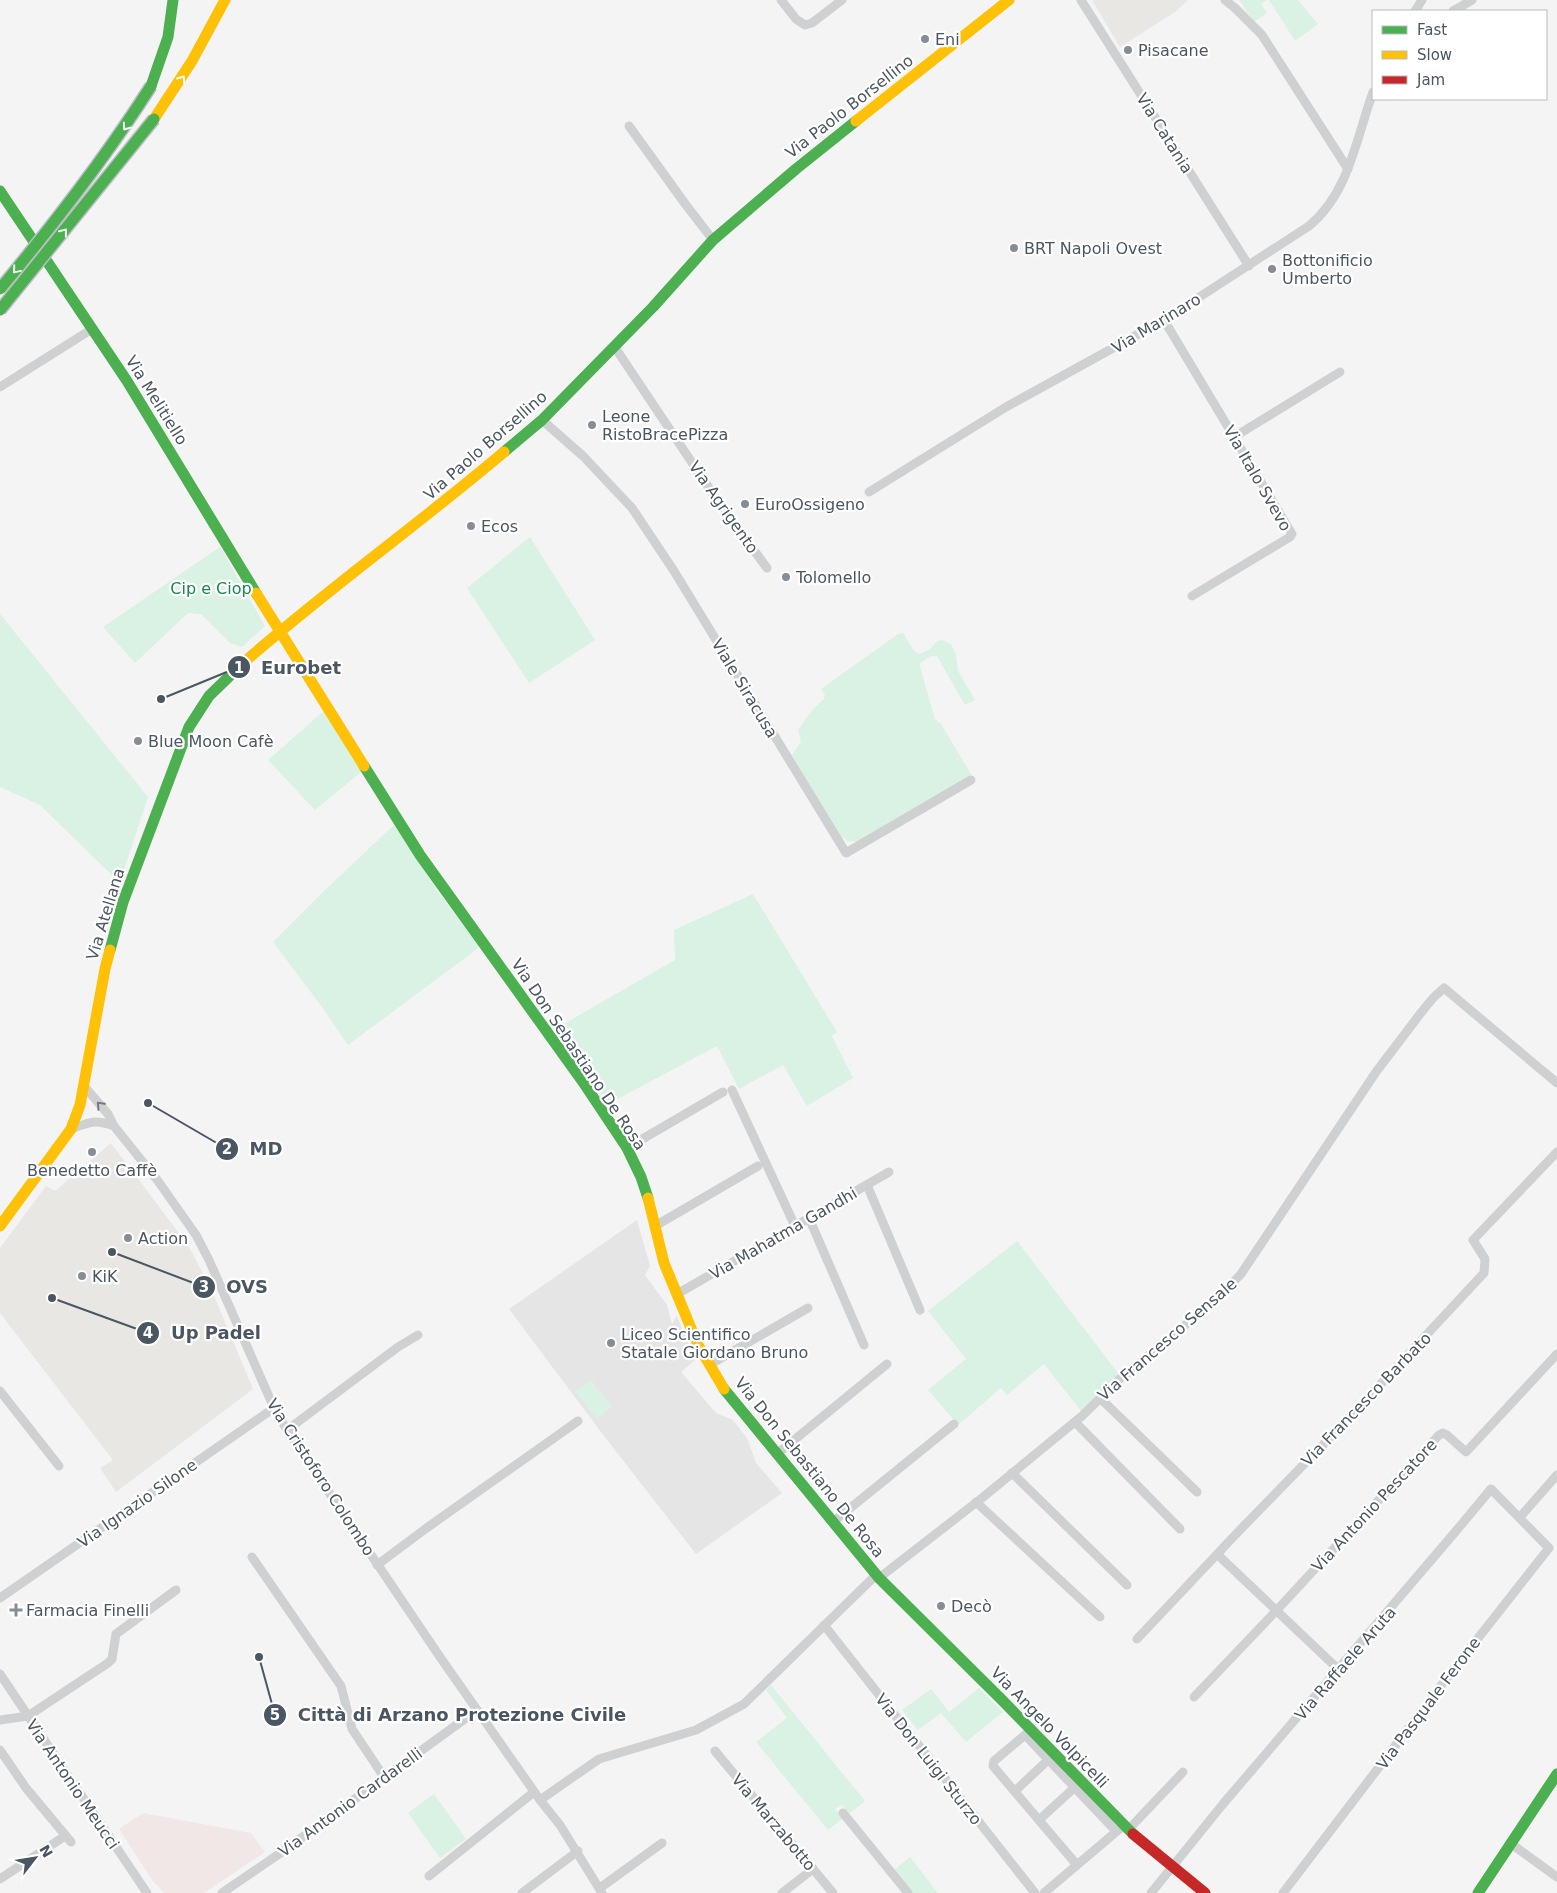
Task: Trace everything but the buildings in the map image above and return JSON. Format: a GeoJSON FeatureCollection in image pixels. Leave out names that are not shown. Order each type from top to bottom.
{"type":"FeatureCollection","features":[{"type":"Feature","properties":{"kind":"main road"},"geometry":{"type":"LineString","coordinates":[[0,289],[69,206],[129,122],[151,86],[168,37],[173,0]]}},
{"type":"Feature","properties":{"kind":"main road"},"geometry":{"type":"LineString","coordinates":[[0,310],[159,112],[185,75],[211,31],[225,0]]}},
{"type":"Feature","properties":{"kind":"main road","name":"Via Paolo Borsellino"},"geometry":{"type":"LineString","coordinates":[[279,630],[464,486],[542,420],[713,240],[736,219],[1009,0]]}},
{"type":"Feature","properties":{"kind":"main road","name":"Via Melitiello"},"geometry":{"type":"LineString","coordinates":[[0,191],[127,381],[279,630]]}},
{"type":"Feature","properties":{"kind":"main road","name":"Via Atellana"},"geometry":{"type":"LineString","coordinates":[[0,1226],[71,1129],[80,1105],[105,969],[123,902],[189,727],[209,696],[228,676],[279,630]]}},
{"type":"Feature","properties":{"kind":"main road","name":"Via Don Sebastiano De Rosa"},"geometry":{"type":"LineString","coordinates":[[279,630],[420,856],[583,1082],[627,1148],[641,1177],[655,1226],[660,1254],[698,1345],[709,1365],[728,1395],[877,1576]]}},
{"type":"Feature","properties":{"kind":"main road","name":"Via Angelo Volpicelli"},"geometry":{"type":"LineString","coordinates":[[877,1576],[1121,1827],[1205,1893]]}},
{"type":"Feature","properties":{"kind":"main road"},"geometry":{"type":"LineString","coordinates":[[1478,1893],[1510,1843],[1555,1781]]}},
{"type":"Feature","properties":{"kind":"street"},"geometry":{"type":"LineString","coordinates":[[781,0],[796,19],[805,25],[812,23],[842,0]]}},
{"type":"Feature","properties":{"kind":"street","name":"Via Catania"},"geometry":{"type":"LineString","coordinates":[[1081,0],[1249,266]]}},
{"type":"Feature","properties":{"kind":"street"},"geometry":{"type":"LineString","coordinates":[[1224,0],[1236,8],[1262,35],[1348,169]]}},
{"type":"Feature","properties":{"kind":"street"},"geometry":{"type":"LineString","coordinates":[[1454,10],[1472,0]]}},
{"type":"Feature","properties":{"kind":"street","name":"Via Marinaro"},"geometry":{"type":"LineString","coordinates":[[869,492],[1006,407],[1164,320],[1300,234],[1318,219],[1334,199],[1348,169],[1372,95]]}},
{"type":"Feature","properties":{"kind":"street"},"geometry":{"type":"LineString","coordinates":[[629,126],[713,240]]}},
{"type":"Feature","properties":{"kind":"street","name":"Via Italo Svevo"},"geometry":{"type":"LineString","coordinates":[[1164,320],[1291,536],[1192,596]]}},
{"type":"Feature","properties":{"kind":"street"},"geometry":{"type":"LineString","coordinates":[[0,387],[92,329]]}},
{"type":"Feature","properties":{"kind":"street","name":"Via Agrigento"},"geometry":{"type":"LineString","coordinates":[[614,346],[717,500],[767,568]]}},
{"type":"Feature","properties":{"kind":"street"},"geometry":{"type":"LineString","coordinates":[[1234,437],[1340,372]]}},
{"type":"Feature","properties":{"kind":"street","name":"Viale Siracusa"},"geometry":{"type":"LineString","coordinates":[[542,420],[583,456],[632,508],[674,571],[846,853],[971,780]]}},
{"type":"Feature","properties":{"kind":"street","name":"Via Francesco Sensale"},"geometry":{"type":"LineString","coordinates":[[540,1800],[599,1759],[696,1730],[744,1704],[877,1576],[1012,1473],[1075,1422],[1121,1378],[1201,1314],[1241,1274],[1376,1072],[1420,1014],[1444,988],[1557,1083]]}},
{"type":"Feature","properties":{"kind":"street","name":"Via Cristoforo Colombo"},"geometry":{"type":"LineString","coordinates":[[84,1086],[108,1114],[114,1126],[158,1181],[196,1235],[209,1260],[274,1408],[287,1430],[477,1710],[578,1851],[601,1891]]}},
{"type":"Feature","properties":{"kind":"street"},"geometry":{"type":"LineString","coordinates":[[627,1148],[727,1091],[795,1226]]}},
{"type":"Feature","properties":{"kind":"street"},"geometry":{"type":"LineString","coordinates":[[71,1129],[92,1121],[114,1126]]}},
{"type":"Feature","properties":{"kind":"street","name":"Via Francesco Barbato"},"geometry":{"type":"LineString","coordinates":[[1138,1639],[1484,1273],[1484,1259],[1473,1240],[1557,1152]]}},
{"type":"Feature","properties":{"kind":"street"},"geometry":{"type":"LineString","coordinates":[[655,1226],[758,1166]]}},
{"type":"Feature","properties":{"kind":"street","name":"Via Mahatma Gandhi"},"geometry":{"type":"LineString","coordinates":[[677,1294],[889,1172]]}},
{"type":"Feature","properties":{"kind":"street"},"geometry":{"type":"LineString","coordinates":[[867,1185],[920,1310]]}},
{"type":"Feature","properties":{"kind":"street"},"geometry":{"type":"LineString","coordinates":[[809,1218],[864,1345]]}},
{"type":"Feature","properties":{"kind":"street"},"geometry":{"type":"LineString","coordinates":[[709,1365],[808,1308]]}},
{"type":"Feature","properties":{"kind":"street"},"geometry":{"type":"LineString","coordinates":[[287,1430],[398,1347],[418,1335]]}},
{"type":"Feature","properties":{"kind":"street","name":"Via Antonio Pescatore"},"geometry":{"type":"LineString","coordinates":[[1194,1697],[1276,1612],[1439,1436],[1443,1433],[1447,1435],[1466,1452],[1557,1354]]}},
{"type":"Feature","properties":{"kind":"street"},"geometry":{"type":"LineString","coordinates":[[777,1454],[887,1364]]}},
{"type":"Feature","properties":{"kind":"street"},"geometry":{"type":"LineString","coordinates":[[0,1391],[59,1466]]}},
{"type":"Feature","properties":{"kind":"street"},"geometry":{"type":"LineString","coordinates":[[1100,1398],[1197,1492]]}},
{"type":"Feature","properties":{"kind":"street","name":"Via Ignazio Silone"},"geometry":{"type":"LineString","coordinates":[[0,1598],[274,1408]]}},
{"type":"Feature","properties":{"kind":"street"},"geometry":{"type":"LineString","coordinates":[[377,1565],[428,1526],[578,1421]]}},
{"type":"Feature","properties":{"kind":"street"},"geometry":{"type":"LineString","coordinates":[[1075,1422],[1180,1529]]}},
{"type":"Feature","properties":{"kind":"street"},"geometry":{"type":"LineString","coordinates":[[834,1522],[954,1424]]}},
{"type":"Feature","properties":{"kind":"street"},"geometry":{"type":"LineString","coordinates":[[1012,1473],[1127,1584]]}},
{"type":"Feature","properties":{"kind":"street"},"geometry":{"type":"LineString","coordinates":[[1520,1517],[1557,1475]]}},
{"type":"Feature","properties":{"kind":"street","name":"Via Raffaele Aruta"},"geometry":{"type":"LineString","coordinates":[[1151,1893],[1223,1804],[1339,1670],[1491,1489],[1520,1517]]}},
{"type":"Feature","properties":{"kind":"street"},"geometry":{"type":"LineString","coordinates":[[976,1502],[1100,1617]]}},
{"type":"Feature","properties":{"kind":"street","name":"Via Pasquale Ferone"},"geometry":{"type":"LineString","coordinates":[[1283,1893],[1549,1548],[1520,1517]]}},
{"type":"Feature","properties":{"kind":"street"},"geometry":{"type":"LineString","coordinates":[[1218,1555],[1339,1670]]}},
{"type":"Feature","properties":{"kind":"street"},"geometry":{"type":"LineString","coordinates":[[252,1557],[341,1686],[352,1729],[384,1777]]}},
{"type":"Feature","properties":{"kind":"street"},"geometry":{"type":"LineString","coordinates":[[0,1720],[28,1716],[108,1663],[112,1658],[116,1634],[121,1628],[176,1590]]}},
{"type":"Feature","properties":{"kind":"street","name":"Via Don Luigi Sturzo"},"geometry":{"type":"LineString","coordinates":[[824,1625],[1035,1893]]}},
{"type":"Feature","properties":{"kind":"street","name":"Via Antonio Meucci"},"geometry":{"type":"LineString","coordinates":[[0,1674],[147,1893]]}},
{"type":"Feature","properties":{"kind":"street","name":"Via Antonio Cardarelli"},"geometry":{"type":"LineString","coordinates":[[222,1893],[282,1852],[477,1710]]}},
{"type":"Feature","properties":{"kind":"street"},"geometry":{"type":"LineString","coordinates":[[1077,1865],[993,1766],[994,1761],[1028,1733],[1048,1760],[1074,1788],[1121,1827]]}},
{"type":"Feature","properties":{"kind":"street"},"geometry":{"type":"LineString","coordinates":[[0,1750],[26,1788],[68,1839],[0,1879]]}},
{"type":"Feature","properties":{"kind":"street","name":"Via Marzabotto"},"geometry":{"type":"LineString","coordinates":[[715,1751],[833,1893]]}},
{"type":"Feature","properties":{"kind":"street"},"geometry":{"type":"LineString","coordinates":[[1015,1791],[1048,1760]]}},
{"type":"Feature","properties":{"kind":"street"},"geometry":{"type":"LineString","coordinates":[[1044,1893],[1183,1772]]}},
{"type":"Feature","properties":{"kind":"street"},"geometry":{"type":"LineString","coordinates":[[1039,1820],[1074,1788]]}},
{"type":"Feature","properties":{"kind":"street"},"geometry":{"type":"LineString","coordinates":[[429,1876],[534,1792]]}},
{"type":"Feature","properties":{"kind":"street"},"geometry":{"type":"LineString","coordinates":[[843,1813],[908,1893]]}},
{"type":"Feature","properties":{"kind":"street"},"geometry":{"type":"LineString","coordinates":[[601,1891],[662,1843]]}},
{"type":"Feature","properties":{"kind":"street"},"geometry":{"type":"LineString","coordinates":[[1510,1843],[1557,1877]]}},
{"type":"Feature","properties":{"kind":"street"},"geometry":{"type":"LineString","coordinates":[[522,1893],[578,1851]]}},
{"type":"Feature","properties":{"kind":"street"},"geometry":{"type":"LineString","coordinates":[[782,1893],[813,1869]]}},
{"type":"Feature","properties":{"kind":"shaded area"},"geometry":{"type":"Polygon","coordinates":[[[1092,0],[1188,0],[1175,12],[1120,47],[1092,0]]]}},
{"type":"Feature","properties":{"kind":"shaded area"},"geometry":{"type":"Polygon","coordinates":[[[111,1143],[188,1245],[212,1291],[253,1389],[116,1492],[100,1468],[113,1460],[0,1313],[0,1248],[46,1186],[55,1191],[111,1143]]]}},
{"type":"Feature","properties":{"kind":"shaded area"},"geometry":{"type":"Polygon","coordinates":[[[637,1220],[650,1266],[645,1275],[667,1305],[672,1324],[677,1316],[695,1360],[681,1372],[716,1413],[733,1420],[747,1438],[756,1463],[782,1493],[696,1554],[604,1436],[509,1309],[637,1220]]]}},
{"type":"Feature","properties":{"kind":"shaded area"},"geometry":{"type":"Polygon","coordinates":[[[143,1813],[251,1833],[265,1852],[204,1893],[164,1893],[152,1880],[119,1829],[143,1813]]]}},
{"type":"Feature","properties":{"kind":"green space"},"geometry":{"type":"Polygon","coordinates":[[[1239,0],[1267,0],[1261,4],[1267,13],[1254,22],[1239,0]]]}},
{"type":"Feature","properties":{"kind":"green space"},"geometry":{"type":"Polygon","coordinates":[[[1269,0],[1298,0],[1318,24],[1295,41],[1269,0]]]}},
{"type":"Feature","properties":{"kind":"green space"},"geometry":{"type":"Polygon","coordinates":[[[530,537],[595,640],[529,683],[467,588],[530,537]]]}},
{"type":"Feature","properties":{"kind":"green space","name":"Cip e Ciop"},"geometry":{"type":"Polygon","coordinates":[[[220,547],[265,626],[242,647],[230,643],[201,614],[188,613],[135,663],[103,627],[220,547]]]}},
{"type":"Feature","properties":{"kind":"green space"},"geometry":{"type":"Polygon","coordinates":[[[0,614],[148,797],[122,876],[116,879],[40,805],[0,787],[0,614]]]}},
{"type":"Feature","properties":{"kind":"green space"},"geometry":{"type":"Polygon","coordinates":[[[903,633],[914,651],[919,654],[942,640],[951,644],[956,655],[958,671],[975,700],[965,705],[937,656],[931,656],[920,663],[920,667],[935,719],[941,724],[972,776],[858,842],[848,841],[838,834],[792,755],[801,742],[798,730],[813,709],[824,699],[825,695],[821,689],[898,634],[903,633]]]}},
{"type":"Feature","properties":{"kind":"green space"},"geometry":{"type":"Polygon","coordinates":[[[324,711],[362,771],[315,810],[268,760],[324,711]]]}},
{"type":"Feature","properties":{"kind":"green space"},"geometry":{"type":"Polygon","coordinates":[[[395,824],[436,889],[479,946],[348,1045],[273,942],[395,824]]]}},
{"type":"Feature","properties":{"kind":"green space"},"geometry":{"type":"Polygon","coordinates":[[[753,894],[837,1032],[832,1036],[853,1078],[807,1106],[783,1065],[739,1089],[717,1046],[608,1104],[555,1029],[675,960],[674,930],[753,894]]]}},
{"type":"Feature","properties":{"kind":"green space"},"geometry":{"type":"Polygon","coordinates":[[[1017,1241],[1121,1377],[1081,1411],[1044,1364],[1007,1395],[1001,1388],[958,1425],[928,1390],[966,1359],[928,1311],[1017,1241]]]}},
{"type":"Feature","properties":{"kind":"green space"},"geometry":{"type":"Polygon","coordinates":[[[591,1380],[612,1407],[597,1419],[575,1391],[591,1380]]]}},
{"type":"Feature","properties":{"kind":"green space"},"geometry":{"type":"Polygon","coordinates":[[[771,1685],[865,1801],[849,1814],[842,1805],[835,1809],[843,1818],[828,1830],[756,1742],[787,1718],[766,1690],[771,1685]]]}},
{"type":"Feature","properties":{"kind":"green space"},"geometry":{"type":"Polygon","coordinates":[[[979,1688],[1003,1712],[966,1742],[941,1713],[918,1730],[902,1710],[931,1689],[949,1712],[979,1688]]]}},
{"type":"Feature","properties":{"kind":"green space"},"geometry":{"type":"Polygon","coordinates":[[[434,1794],[466,1839],[440,1858],[408,1813],[434,1794]]]}},
{"type":"Feature","properties":{"kind":"green space"},"geometry":{"type":"Polygon","coordinates":[[[910,1857],[938,1893],[912,1893],[894,1870],[910,1857]]]}},
{"type":"Feature","properties":{"kind":"traffic: fast"},"geometry":{"type":"LineString","coordinates":[[151,86],[168,37],[173,0]]}},
{"type":"Feature","properties":{"kind":"traffic: fast"},"geometry":{"type":"LineString","coordinates":[[0,289],[79,190],[151,86]]}},
{"type":"Feature","properties":{"kind":"traffic: fast"},"geometry":{"type":"LineString","coordinates":[[0,310],[154,119]]}},
{"type":"Feature","properties":{"kind":"traffic: fast"},"geometry":{"type":"LineString","coordinates":[[504,452],[542,420],[653,307],[713,240],[856,121]]}},
{"type":"Feature","properties":{"kind":"traffic: fast"},"geometry":{"type":"LineString","coordinates":[[0,191],[127,381],[256,593]]}},
{"type":"Feature","properties":{"kind":"traffic: fast"},"geometry":{"type":"LineString","coordinates":[[110,950],[123,902],[189,727],[209,696],[242,664]]}},
{"type":"Feature","properties":{"kind":"traffic: fast"},"geometry":{"type":"LineString","coordinates":[[364,766],[420,855],[583,1082],[627,1148],[641,1177],[648,1198]]}},
{"type":"Feature","properties":{"kind":"traffic: fast"},"geometry":{"type":"LineString","coordinates":[[724,1389],[879,1578],[1133,1834]]}},
{"type":"Feature","properties":{"kind":"traffic: fast"},"geometry":{"type":"LineString","coordinates":[[1478,1893],[1557,1774]]}},
{"type":"Feature","properties":{"kind":"traffic: slow"},"geometry":{"type":"LineString","coordinates":[[154,119],[192,61],[225,0]]}},
{"type":"Feature","properties":{"kind":"traffic: slow"},"geometry":{"type":"LineString","coordinates":[[856,121],[1009,0]]}},
{"type":"Feature","properties":{"kind":"traffic: slow"},"geometry":{"type":"LineString","coordinates":[[242,664],[306,610],[439,506],[504,452]]}},
{"type":"Feature","properties":{"kind":"traffic: slow"},"geometry":{"type":"LineString","coordinates":[[256,593],[364,766]]}},
{"type":"Feature","properties":{"kind":"traffic: slow"},"geometry":{"type":"LineString","coordinates":[[0,1226],[71,1129],[80,1105],[110,950]]}},
{"type":"Feature","properties":{"kind":"traffic: slow"},"geometry":{"type":"LineString","coordinates":[[648,1198],[664,1263],[698,1345],[724,1389]]}},
{"type":"Feature","properties":{"kind":"traffic: jam"},"geometry":{"type":"LineString","coordinates":[[1133,1834],[1205,1893]]}},
{"type":"Feature","properties":{"kind":"place","name":"Eni"},"geometry":{"type":"Point","coordinates":[925,39]}},
{"type":"Feature","properties":{"kind":"place","name":"Pisacane"},"geometry":{"type":"Point","coordinates":[1128,50]}},
{"type":"Feature","properties":{"kind":"place","name":"BRT Napoli Ovest"},"geometry":{"type":"Point","coordinates":[1014,248]}},
{"type":"Feature","properties":{"kind":"place","name":"Bottonificio Umberto"},"geometry":{"type":"Point","coordinates":[1272,269]}},
{"type":"Feature","properties":{"kind":"place","name":"Leone RistoBracePizza"},"geometry":{"type":"Point","coordinates":[592,425]}},
{"type":"Feature","properties":{"kind":"place","name":"EuroOssigeno"},"geometry":{"type":"Point","coordinates":[745,504]}},
{"type":"Feature","properties":{"kind":"place","name":"Ecos"},"geometry":{"type":"Point","coordinates":[471,526]}},
{"type":"Feature","properties":{"kind":"place","name":"Tolomello"},"geometry":{"type":"Point","coordinates":[786,577]}},
{"type":"Feature","properties":{"kind":"place","name":"Eurobet"},"geometry":{"type":"Point","coordinates":[161,699]}},
{"type":"Feature","properties":{"kind":"place","name":"Blue Moon Cafè"},"geometry":{"type":"Point","coordinates":[138,741]}},
{"type":"Feature","properties":{"kind":"place","name":"MD"},"geometry":{"type":"Point","coordinates":[148,1103]}},
{"type":"Feature","properties":{"kind":"place","name":"Benedetto Caffè"},"geometry":{"type":"Point","coordinates":[92,1152]}},
{"type":"Feature","properties":{"kind":"place","name":"Action"},"geometry":{"type":"Point","coordinates":[128,1238]}},
{"type":"Feature","properties":{"kind":"place","name":"OVS"},"geometry":{"type":"Point","coordinates":[112,1252]}},
{"type":"Feature","properties":{"kind":"place","name":"KiK"},"geometry":{"type":"Point","coordinates":[82,1276]}},
{"type":"Feature","properties":{"kind":"place","name":"Up Padel"},"geometry":{"type":"Point","coordinates":[52,1298]}},
{"type":"Feature","properties":{"kind":"place","name":"Liceo Scientifico Statale Giordano Bruno"},"geometry":{"type":"Point","coordinates":[611,1343]}},
{"type":"Feature","properties":{"kind":"place","name":"Decò"},"geometry":{"type":"Point","coordinates":[941,1606]}},
{"type":"Feature","properties":{"kind":"place","name":"Farmacia Finelli"},"geometry":{"type":"Point","coordinates":[16,1610]}},
{"type":"Feature","properties":{"kind":"place","name":"Città di Arzano Protezione Civile"},"geometry":{"type":"Point","coordinates":[259,1657]}}]}
